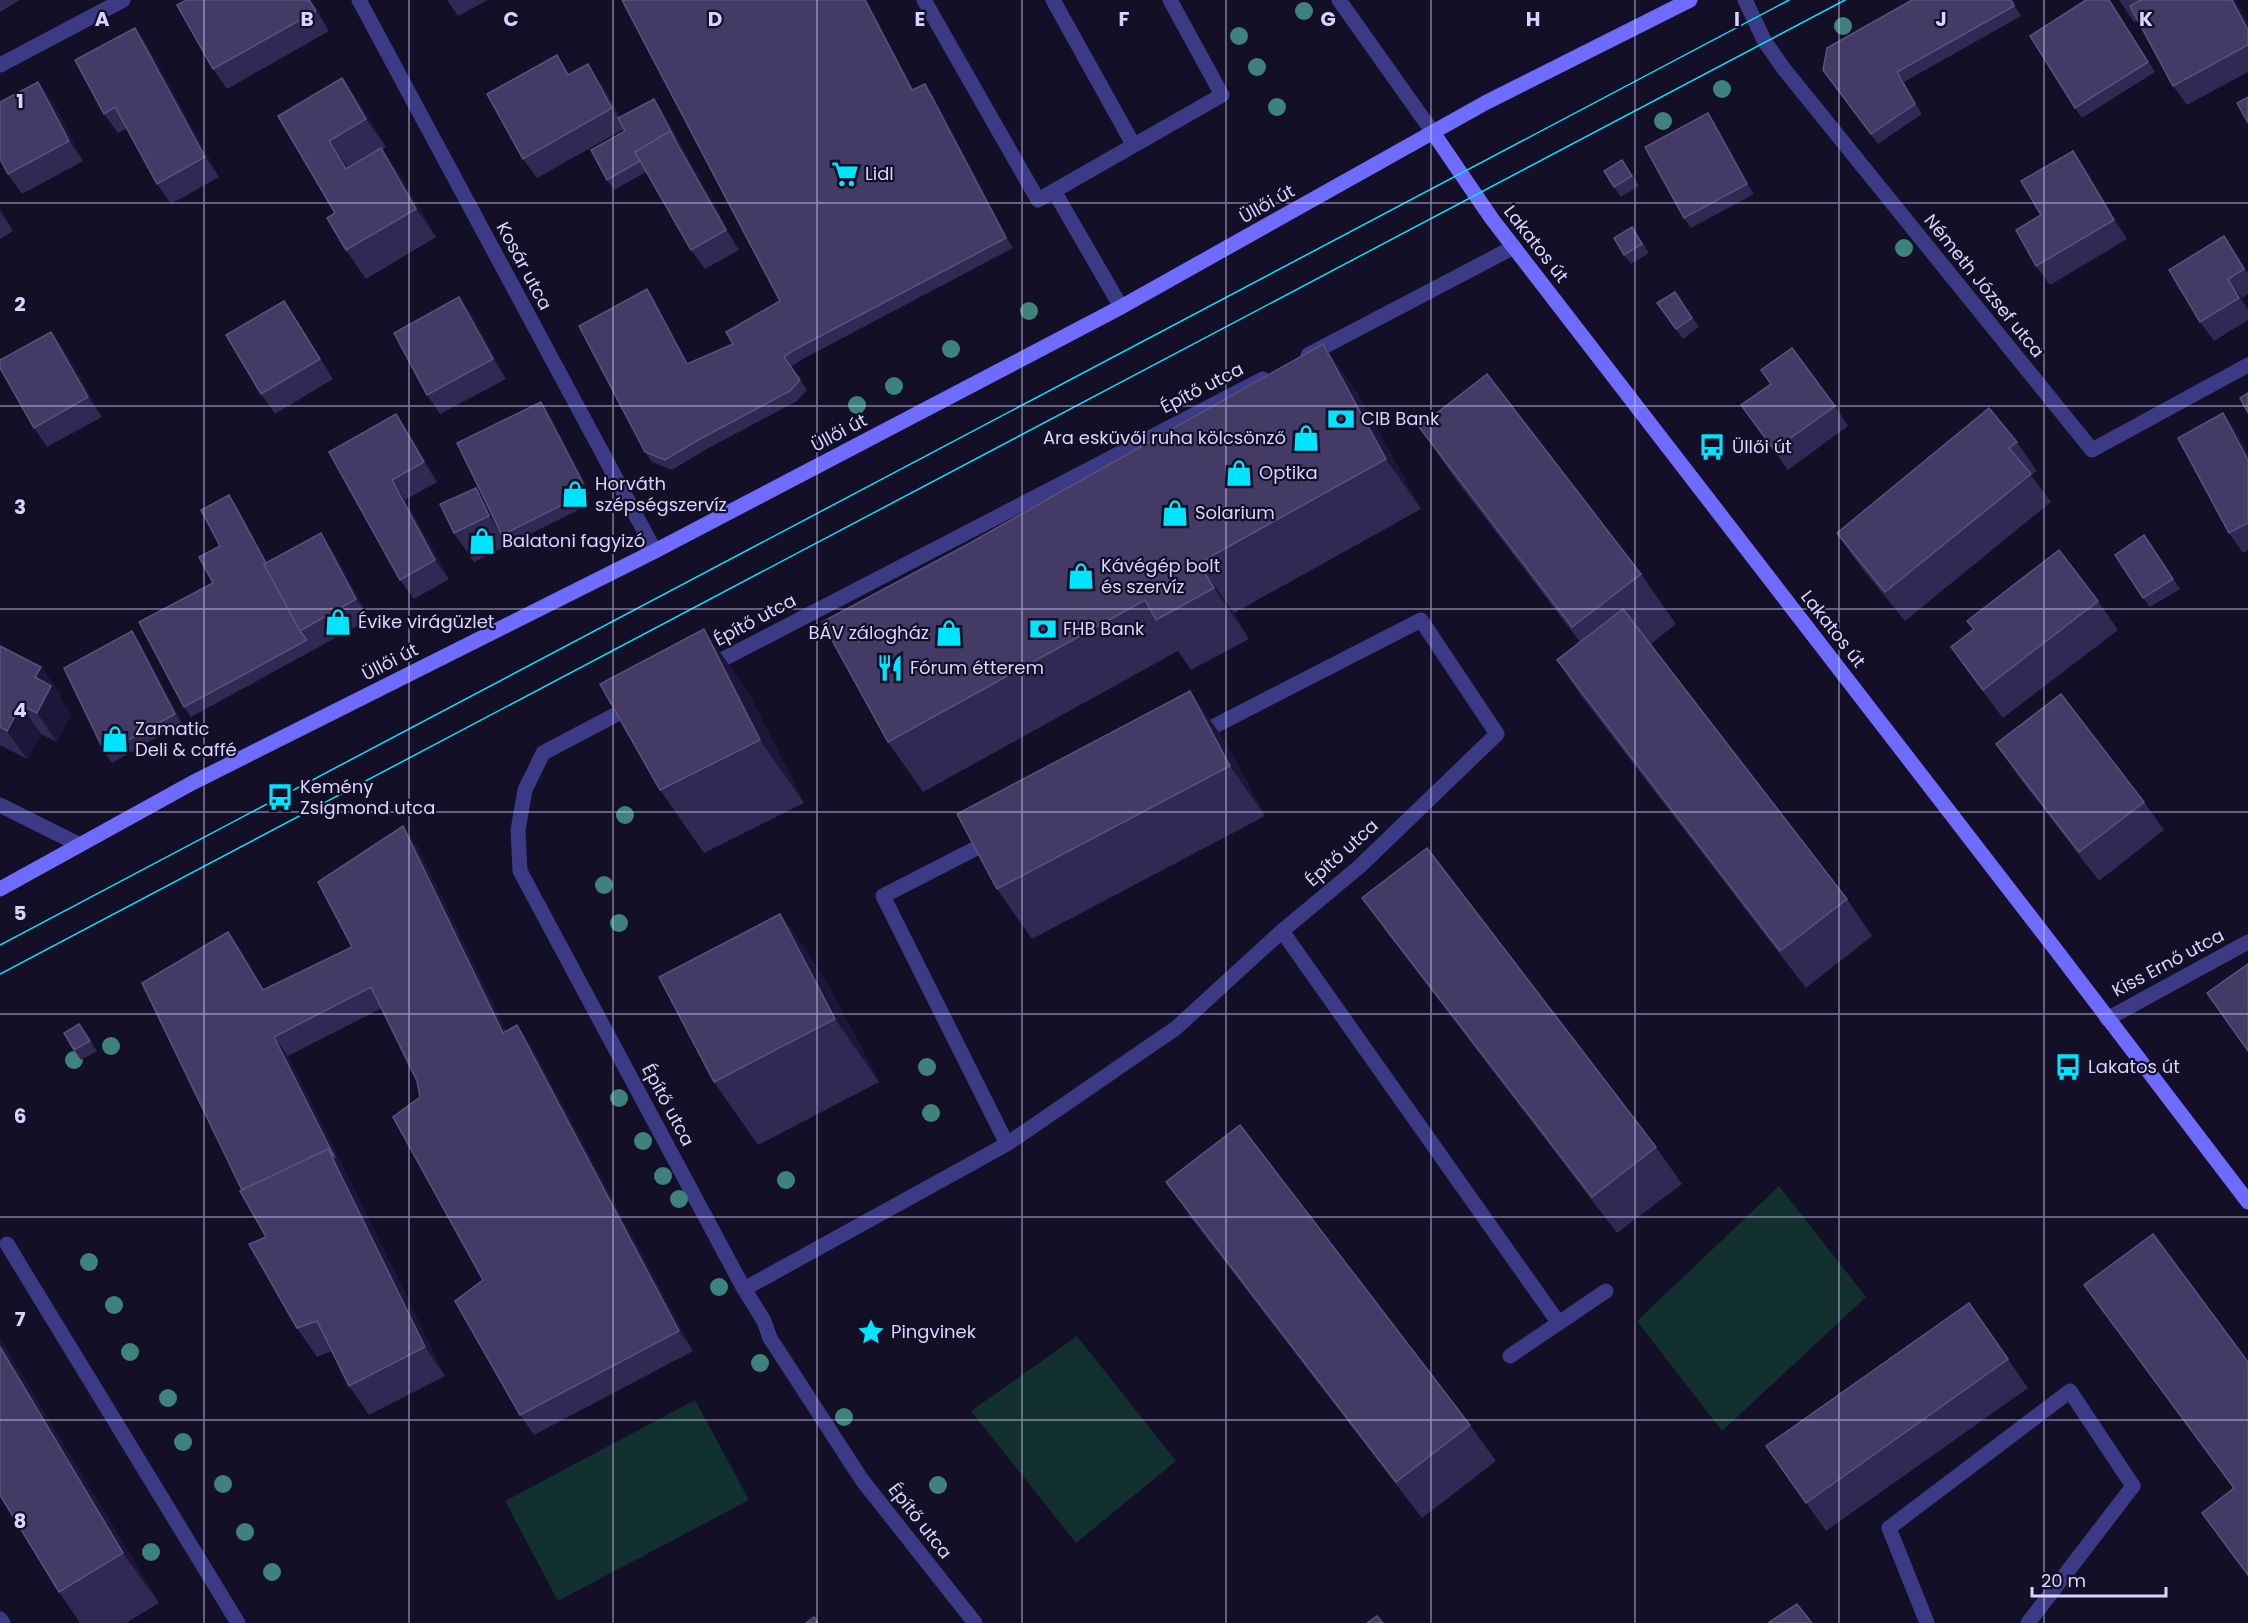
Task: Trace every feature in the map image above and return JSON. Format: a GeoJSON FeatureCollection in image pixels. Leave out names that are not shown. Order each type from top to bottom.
{"type":"FeatureCollection","features":[{"type":"Feature","properties":{"kind":"main road","name":"Üllői út"},"geometry":{"type":"LineString","coordinates":[[0,889],[192,783],[655,551],[1121,307],[1434,134],[1485,103],[1690,0]]}},
{"type":"Feature","properties":{"kind":"main road","name":"Lakatos út"},"geometry":{"type":"LineString","coordinates":[[1434,134],[1474,194],[1514,247],[2248,1202]]}},
{"type":"Feature","properties":{"kind":"street"},"geometry":{"type":"LineString","coordinates":[[0,65],[123,0]]}},
{"type":"Feature","properties":{"kind":"street","name":"Kosár utca"},"geometry":{"type":"LineString","coordinates":[[359,0],[655,551]]}},
{"type":"Feature","properties":{"kind":"street"},"geometry":{"type":"LineString","coordinates":[[924,0],[1038,200],[1222,95],[1170,0]]}},
{"type":"Feature","properties":{"kind":"street"},"geometry":{"type":"LineString","coordinates":[[1053,0],[1133,144]]}},
{"type":"Feature","properties":{"kind":"street"},"geometry":{"type":"LineString","coordinates":[[1339,0],[1434,134]]}},
{"type":"Feature","properties":{"kind":"street","name":"Németh József utca"},"geometry":{"type":"LineString","coordinates":[[1745,0],[1765,42],[1784,69],[2092,450],[2248,365]]}},
{"type":"Feature","properties":{"kind":"street"},"geometry":{"type":"LineString","coordinates":[[1054,191],[1121,307]]}},
{"type":"Feature","properties":{"kind":"street"},"geometry":{"type":"LineString","coordinates":[[1296,361],[1514,247]]}},
{"type":"Feature","properties":{"kind":"street","name":"Építő utca"},"geometry":{"type":"LineString","coordinates":[[691,675],[1275,372]]}},
{"type":"Feature","properties":{"kind":"street","name":"Építő utca"},"geometry":{"type":"LineString","coordinates":[[744,1289],[1006,1144],[1176,1028],[1282,931],[1359,867],[1497,734],[1421,620],[1189,739]]}},
{"type":"Feature","properties":{"kind":"street","name":"Építő utca"},"geometry":{"type":"LineString","coordinates":[[649,698],[543,753],[525,790],[518,830],[520,871],[744,1289],[764,1321],[770,1338],[862,1480],[975,1623]]}},
{"type":"Feature","properties":{"kind":"street"},"geometry":{"type":"LineString","coordinates":[[0,805],[80,845]]}},
{"type":"Feature","properties":{"kind":"street"},"geometry":{"type":"LineString","coordinates":[[1006,1144],[883,896],[1009,831]]}},
{"type":"Feature","properties":{"kind":"street"},"geometry":{"type":"LineString","coordinates":[[1282,931],[1558,1322]]}},
{"type":"Feature","properties":{"kind":"street","name":"Kiss Ernő utca"},"geometry":{"type":"LineString","coordinates":[[2107,1019],[2248,942]]}},
{"type":"Feature","properties":{"kind":"street"},"geometry":{"type":"LineString","coordinates":[[8,1244],[238,1623]]}},
{"type":"Feature","properties":{"kind":"street"},"geometry":{"type":"LineString","coordinates":[[1510,1356],[1606,1291]]}},
{"type":"Feature","properties":{"kind":"street"},"geometry":{"type":"LineString","coordinates":[[1927,1623],[1889,1528],[2070,1391],[2133,1486],[2028,1623]]}},
{"type":"Feature","properties":{"kind":"street"},"geometry":{"type":"LineString","coordinates":[[0,1619],[3,1623]]}},
{"type":"Feature","properties":{"kind":"green space"},"geometry":{"type":"Polygon","coordinates":[[[1779,1186],[1866,1297],[1722,1431],[1637,1321],[1779,1186]]]}},
{"type":"Feature","properties":{"kind":"green space"},"geometry":{"type":"Polygon","coordinates":[[[1077,1336],[1176,1461],[1076,1543],[971,1411],[1077,1336]]]}},
{"type":"Feature","properties":{"kind":"green space"},"geometry":{"type":"Polygon","coordinates":[[[695,1400],[749,1500],[558,1601],[505,1501],[695,1400]]]}},
{"type":"Feature","properties":{"kind":"building"},"geometry":{"type":"Polygon","coordinates":[[[186,0],[309,0],[316,11],[213,69],[177,5],[186,0]]]}},
{"type":"Feature","properties":{"kind":"building","name":"Lidl"},"geometry":{"type":"Polygon","coordinates":[[[622,0],[865,0],[912,90],[925,84],[1006,238],[794,350],[784,357],[800,380],[790,391],[665,460],[645,452],[579,326],[647,289],[687,364],[733,344],[726,332],[780,301],[622,0]]]}},
{"type":"Feature","properties":{"kind":"building"},"geometry":{"type":"Polygon","coordinates":[[[1912,0],[2011,0],[2014,6],[1897,72],[1915,104],[1871,134],[1823,70],[1827,48],[1912,0]]]}},
{"type":"Feature","properties":{"kind":"building"},"geometry":{"type":"Polygon","coordinates":[[[2086,0],[2109,0],[2148,62],[2075,108],[2030,36],[2086,0]]]}},
{"type":"Feature","properties":{"kind":"building"},"geometry":{"type":"Polygon","coordinates":[[[2141,0],[2232,0],[2248,30],[2248,45],[2173,86],[2130,6],[2141,0]]]}},
{"type":"Feature","properties":{"kind":"building"},"geometry":{"type":"Polygon","coordinates":[[[135,28],[205,157],[157,184],[115,107],[104,114],[75,60],[135,28]]]}},
{"type":"Feature","properties":{"kind":"building"},"geometry":{"type":"Polygon","coordinates":[[[557,55],[568,75],[588,64],[612,108],[523,159],[487,94],[557,55]]]}},
{"type":"Feature","properties":{"kind":"building"},"geometry":{"type":"Polygon","coordinates":[[[342,78],[366,119],[329,141],[346,169],[381,148],[416,209],[346,250],[327,218],[335,213],[278,116],[342,78]]]}},
{"type":"Feature","properties":{"kind":"building"},"geometry":{"type":"Polygon","coordinates":[[[38,82],[69,141],[8,174],[0,159],[0,102],[38,82]]]}},
{"type":"Feature","properties":{"kind":"building"},"geometry":{"type":"Polygon","coordinates":[[[2248,97],[2248,123],[2237,103],[2248,97]]]}},
{"type":"Feature","properties":{"kind":"building"},"geometry":{"type":"Polygon","coordinates":[[[654,99],[676,141],[670,131],[635,152],[640,161],[607,180],[591,150],[625,131],[618,118],[654,99]]]}},
{"type":"Feature","properties":{"kind":"building"},"geometry":{"type":"Polygon","coordinates":[[[1708,113],[1747,184],[1684,218],[1645,147],[1708,113]]]}},
{"type":"Feature","properties":{"kind":"building"},"geometry":{"type":"Polygon","coordinates":[[[670,131],[726,230],[691,250],[635,152],[670,131]]]}},
{"type":"Feature","properties":{"kind":"building"},"geometry":{"type":"Polygon","coordinates":[[[2073,151],[2114,220],[2036,266],[2016,230],[2041,215],[2021,181],[2073,151]]]}},
{"type":"Feature","properties":{"kind":"building"},"geometry":{"type":"Polygon","coordinates":[[[1622,160],[1632,176],[1614,187],[1604,171],[1622,160]]]}},
{"type":"Feature","properties":{"kind":"building"},"geometry":{"type":"Polygon","coordinates":[[[1632,227],[1642,244],[1624,255],[1614,238],[1632,227]]]}},
{"type":"Feature","properties":{"kind":"building"},"geometry":{"type":"Polygon","coordinates":[[[2224,236],[2244,269],[2228,279],[2239,298],[2200,322],[2169,270],[2224,236]]]}},
{"type":"Feature","properties":{"kind":"building"},"geometry":{"type":"Polygon","coordinates":[[[1675,292],[1692,318],[1676,329],[1657,303],[1675,292]]]}},
{"type":"Feature","properties":{"kind":"building"},"geometry":{"type":"Polygon","coordinates":[[[459,297],[493,359],[427,395],[394,333],[459,297]]]}},
{"type":"Feature","properties":{"kind":"building"},"geometry":{"type":"Polygon","coordinates":[[[284,301],[320,359],[261,394],[226,335],[284,301]]]}},
{"type":"Feature","properties":{"kind":"building"},"geometry":{"type":"Polygon","coordinates":[[[51,332],[88,397],[34,428],[0,368],[0,360],[51,332]]]}},
{"type":"Feature","properties":{"kind":"building"},"geometry":{"type":"Polygon","coordinates":[[[1323,344],[1386,459],[1199,563],[1214,588],[1156,620],[1145,600],[888,742],[822,622],[970,543],[1323,344]]]}},
{"type":"Feature","properties":{"kind":"building"},"geometry":{"type":"Polygon","coordinates":[[[1792,348],[1835,406],[1774,450],[1741,405],[1771,384],[1761,370],[1792,348]]]}},
{"type":"Feature","properties":{"kind":"building"},"geometry":{"type":"Polygon","coordinates":[[[1487,374],[1641,574],[1572,627],[1419,427],[1487,374]]]}},
{"type":"Feature","properties":{"kind":"building"},"geometry":{"type":"Polygon","coordinates":[[[2248,393],[2248,413],[2240,398],[2248,393]]]}},
{"type":"Feature","properties":{"kind":"building"},"geometry":{"type":"Polygon","coordinates":[[[541,402],[583,483],[576,498],[502,535],[457,443],[541,402]]]}},
{"type":"Feature","properties":{"kind":"building"},"geometry":{"type":"Polygon","coordinates":[[[1989,408],[2017,442],[2009,448],[2031,474],[1885,592],[1837,533],[1989,408]]]}},
{"type":"Feature","properties":{"kind":"building"},"geometry":{"type":"Polygon","coordinates":[[[2223,413],[2248,460],[2248,523],[2229,533],[2178,438],[2223,413]]]}},
{"type":"Feature","properties":{"kind":"building"},"geometry":{"type":"Polygon","coordinates":[[[396,414],[424,462],[392,480],[435,560],[400,580],[329,452],[396,414]]]}},
{"type":"Feature","properties":{"kind":"building"},"geometry":{"type":"Polygon","coordinates":[[[476,488],[489,516],[454,533],[440,504],[476,488]]]}},
{"type":"Feature","properties":{"kind":"building"},"geometry":{"type":"Polygon","coordinates":[[[229,495],[300,631],[307,640],[184,707],[139,622],[213,583],[199,557],[220,546],[201,510],[229,495]]]}},
{"type":"Feature","properties":{"kind":"building"},"geometry":{"type":"Polygon","coordinates":[[[321,533],[356,599],[300,631],[264,564],[321,533]]]}},
{"type":"Feature","properties":{"kind":"building"},"geometry":{"type":"Polygon","coordinates":[[[2144,535],[2173,579],[2143,598],[2115,555],[2144,535]]]}},
{"type":"Feature","properties":{"kind":"building"},"geometry":{"type":"Polygon","coordinates":[[[2059,550],[2098,601],[1983,690],[1951,647],[1974,629],[1967,621],[2059,550]]]}},
{"type":"Feature","properties":{"kind":"building"},"geometry":{"type":"Polygon","coordinates":[[[1623,609],[1847,899],[1780,951],[1557,660],[1623,609]]]}},
{"type":"Feature","properties":{"kind":"building"},"geometry":{"type":"Polygon","coordinates":[[[704,629],[760,740],[660,790],[600,684],[704,629]]]}},
{"type":"Feature","properties":{"kind":"building"},"geometry":{"type":"Polygon","coordinates":[[[132,631],[175,714],[105,753],[64,668],[132,631]]]}},
{"type":"Feature","properties":{"kind":"building"},"geometry":{"type":"Polygon","coordinates":[[[0,646],[41,667],[35,677],[51,686],[37,713],[21,705],[7,731],[0,727],[0,646]]]}},
{"type":"Feature","properties":{"kind":"building"},"geometry":{"type":"Polygon","coordinates":[[[1190,691],[1230,766],[997,889],[957,814],[1190,691]]]}},
{"type":"Feature","properties":{"kind":"building"},"geometry":{"type":"Polygon","coordinates":[[[2061,694],[2144,802],[2079,852],[1996,744],[2061,694]]]}},
{"type":"Feature","properties":{"kind":"building"},"geometry":{"type":"Polygon","coordinates":[[[403,826],[503,1033],[517,1025],[679,1331],[520,1415],[455,1301],[483,1280],[393,1117],[420,1097],[417,1081],[371,987],[274,1037],[335,1158],[328,1149],[242,1190],[142,983],[228,932],[263,990],[352,947],[318,882],[403,826]]]}},
{"type":"Feature","properties":{"kind":"building"},"geometry":{"type":"Polygon","coordinates":[[[1427,848],[1656,1147],[1592,1197],[1362,898],[1427,848]]]}},
{"type":"Feature","properties":{"kind":"building"},"geometry":{"type":"Polygon","coordinates":[[[780,914],[835,1019],[714,1082],[659,977],[780,914]]]}},
{"type":"Feature","properties":{"kind":"building"},"geometry":{"type":"Polygon","coordinates":[[[2248,964],[2248,1051],[2207,993],[2248,964]]]}},
{"type":"Feature","properties":{"kind":"building"},"geometry":{"type":"Polygon","coordinates":[[[79,1024],[90,1041],[74,1050],[64,1033],[79,1024]]]}},
{"type":"Feature","properties":{"kind":"building"},"geometry":{"type":"Polygon","coordinates":[[[1240,1125],[1470,1425],[1396,1482],[1166,1182],[1240,1125]]]}},
{"type":"Feature","properties":{"kind":"building"},"geometry":{"type":"Polygon","coordinates":[[[328,1149],[425,1347],[349,1386],[317,1321],[297,1328],[249,1244],[266,1237],[240,1191],[328,1149]]]}},
{"type":"Feature","properties":{"kind":"building"},"geometry":{"type":"Polygon","coordinates":[[[2153,1234],[2248,1362],[2248,1575],[2202,1513],[2234,1488],[2084,1285],[2153,1234]]]}},
{"type":"Feature","properties":{"kind":"building"},"geometry":{"type":"Polygon","coordinates":[[[1969,1303],[2008,1359],[1806,1503],[1766,1446],[1969,1303]]]}},
{"type":"Feature","properties":{"kind":"building"},"geometry":{"type":"Polygon","coordinates":[[[0,1347],[123,1553],[59,1592],[0,1495],[0,1347]]]}},
{"type":"Feature","properties":{"kind":"building"},"geometry":{"type":"Polygon","coordinates":[[[1797,1604],[1812,1623],[1768,1623],[1797,1604]]]}},
{"type":"Feature","properties":{"kind":"building"},"geometry":{"type":"Polygon","coordinates":[[[1377,1616],[1383,1623],[1367,1623],[1377,1616]]]}},
{"type":"Feature","properties":{"kind":"building"},"geometry":{"type":"Polygon","coordinates":[[[814,1617],[818,1623],[806,1623],[814,1617]]]}},
{"type":"Feature","properties":{"kind":"tram line"},"geometry":{"type":"LineString","coordinates":[[0,945],[1789,0]]}},
{"type":"Feature","properties":{"kind":"tram line"},"geometry":{"type":"LineString","coordinates":[[0,974],[1845,0]]}},
{"type":"Feature","properties":{"kind":"place","name":"Lidl"},"geometry":{"type":"Point","coordinates":[845,174]}},
{"type":"Feature","properties":{"kind":"place","name":"CIB Bank"},"geometry":{"type":"Point","coordinates":[1341,419]}},
{"type":"Feature","properties":{"kind":"place","name":"Ara esküvői ruha kölcsönző"},"geometry":{"type":"Point","coordinates":[1306,438]}},
{"type":"Feature","properties":{"kind":"place","name":"Üllői út"},"geometry":{"type":"Point","coordinates":[1712,447]}},
{"type":"Feature","properties":{"kind":"place","name":"Optika"},"geometry":{"type":"Point","coordinates":[1239,473]}},
{"type":"Feature","properties":{"kind":"place","name":"Horváth szépségszervíz"},"geometry":{"type":"Point","coordinates":[575,494]}},
{"type":"Feature","properties":{"kind":"place","name":"Solarium"},"geometry":{"type":"Point","coordinates":[1175,513]}},
{"type":"Feature","properties":{"kind":"place","name":"Balatoni fagyizó"},"geometry":{"type":"Point","coordinates":[482,541]}},
{"type":"Feature","properties":{"kind":"place","name":"Kávégép bolt és szervíz"},"geometry":{"type":"Point","coordinates":[1081,576]}},
{"type":"Feature","properties":{"kind":"place","name":"Évike virágüzlet"},"geometry":{"type":"Point","coordinates":[338,622]}},
{"type":"Feature","properties":{"kind":"place","name":"FHB Bank"},"geometry":{"type":"Point","coordinates":[1043,629]}},
{"type":"Feature","properties":{"kind":"place","name":"BÁV zálogház"},"geometry":{"type":"Point","coordinates":[949,633]}},
{"type":"Feature","properties":{"kind":"place","name":"Fórum étterem"},"geometry":{"type":"Point","coordinates":[890,668]}},
{"type":"Feature","properties":{"kind":"place","name":"Zamatic Deli & caffé"},"geometry":{"type":"Point","coordinates":[115,739]}},
{"type":"Feature","properties":{"kind":"place","name":"Kemény Zsigmond utca"},"geometry":{"type":"Point","coordinates":[280,797]}},
{"type":"Feature","properties":{"kind":"place","name":"Lakatos út"},"geometry":{"type":"Point","coordinates":[2068,1067]}},
{"type":"Feature","properties":{"kind":"place","name":"Pingvinek"},"geometry":{"type":"Point","coordinates":[871,1332]}}]}
